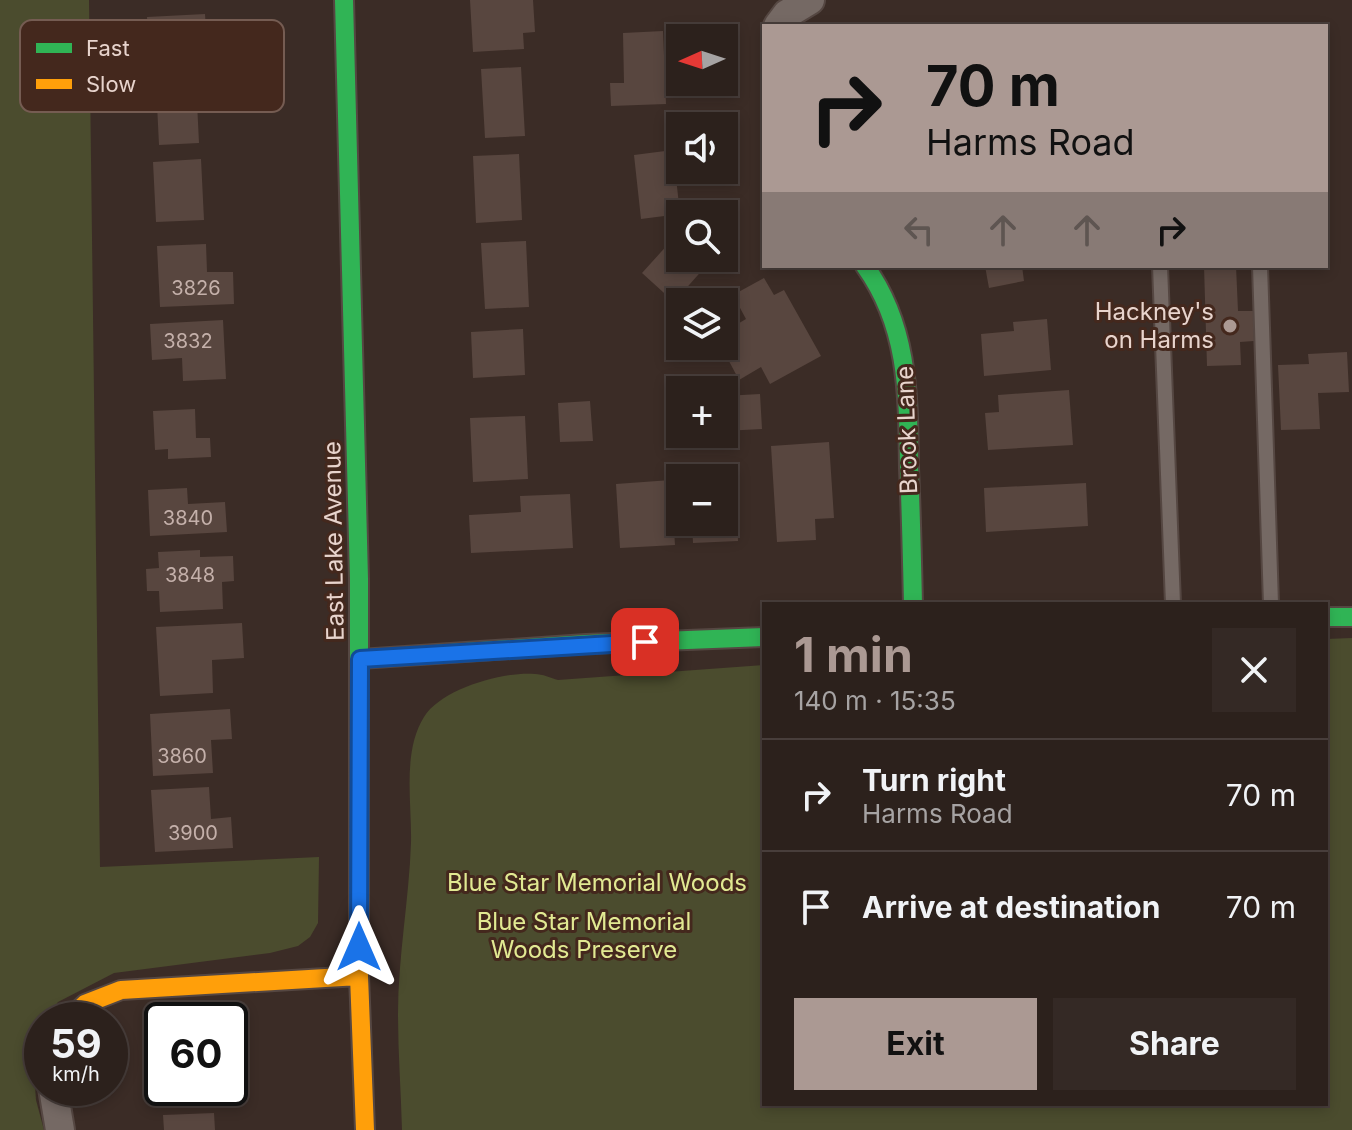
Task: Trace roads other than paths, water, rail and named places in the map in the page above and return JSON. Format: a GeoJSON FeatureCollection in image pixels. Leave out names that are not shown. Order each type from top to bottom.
{"type":"FeatureCollection","features":[{"type":"Feature","properties":{"kind":"main road","name":"East Lake Avenue"},"geometry":{"type":"LineString","coordinates":[[344,0],[360,659],[359,976],[365,1130]]}},
{"type":"Feature","properties":{"kind":"main road","name":"Brook Lane"},"geometry":{"type":"LineString","coordinates":[[866,268],[886,298],[903,343],[913,602]]}},
{"type":"Feature","properties":{"kind":"main road"},"geometry":{"type":"LineString","coordinates":[[1328,617],[1352,617]]}},
{"type":"Feature","properties":{"kind":"main road"},"geometry":{"type":"LineString","coordinates":[[360,659],[570,645],[762,637]]}},
{"type":"Feature","properties":{"kind":"main road"},"geometry":{"type":"LineString","coordinates":[[88,1002],[121,990],[359,976]]}},
{"type":"Feature","properties":{"kind":"street"},"geometry":{"type":"LineString","coordinates":[[780,24],[787,14],[810,0]]}},
{"type":"Feature","properties":{"kind":"street"},"geometry":{"type":"LineString","coordinates":[[56,1106],[60,1130]]}},
{"type":"Feature","properties":{"kind":"lane"},"geometry":{"type":"LineString","coordinates":[[1160,268],[1173,602]]}},
{"type":"Feature","properties":{"kind":"lane"},"geometry":{"type":"LineString","coordinates":[[1260,268],[1271,602]]}},
{"type":"Feature","properties":{"kind":"place","name":"Hackney's on Harms"},"geometry":{"type":"Point","coordinates":[1230,326]}},
{"type":"Feature","properties":{"kind":"park label","name":"Blue Star Memorial Woods"},"geometry":{"type":"Point","coordinates":[597,883]}},
{"type":"Feature","properties":{"kind":"park label","name":"Blue Star Memorial Woods Preserve"},"geometry":{"type":"Point","coordinates":[584,936]}}]}
